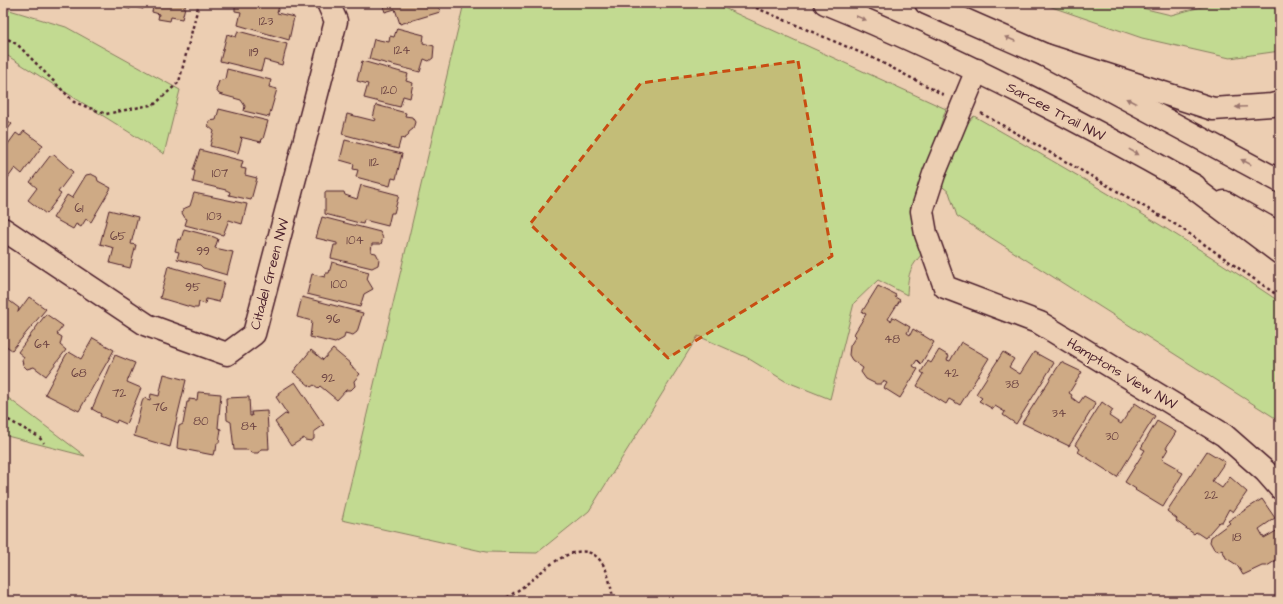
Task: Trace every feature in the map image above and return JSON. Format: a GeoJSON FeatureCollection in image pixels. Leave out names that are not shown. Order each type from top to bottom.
{"type":"FeatureCollection","features":[{"type":"Feature","properties":{"kind":"main road","name":"Citadel Green NW"},"geometry":{"type":"LineString","coordinates":[[3,229],[147,325],[227,354],[254,334],[336,21],[328,3]]}},
{"type":"Feature","properties":{"kind":"main road","name":"Sarcee Trail NW"},"geometry":{"type":"LineString","coordinates":[[825,3],[882,26],[977,70],[1063,113],[1280,234]]}},
{"type":"Feature","properties":{"kind":"main road"},"geometry":{"type":"LineString","coordinates":[[926,3],[1045,55],[1280,181]]}},
{"type":"Feature","properties":{"kind":"main road"},"geometry":{"type":"LineString","coordinates":[[1045,55],[1213,109],[1272,105],[1280,103]]}},
{"type":"Feature","properties":{"kind":"main road"},"geometry":{"type":"LineString","coordinates":[[962,104],[977,70]]}},
{"type":"Feature","properties":{"kind":"main road","name":"Hamptons View NW"},"geometry":{"type":"LineString","coordinates":[[962,104],[934,174],[922,211],[926,234],[945,287],[1040,323],[1224,435],[1265,471],[1280,488]]}},
{"type":"Feature","properties":{"kind":"main road"},"geometry":{"type":"LineString","coordinates":[[1178,176],[1280,253]]}},
{"type":"Feature","properties":{"kind":"path"},"geometry":{"type":"LineString","coordinates":[[3,36],[18,45],[74,102],[106,114],[155,104],[179,82],[199,3]]}},
{"type":"Feature","properties":{"kind":"path"},"geometry":{"type":"LineString","coordinates":[[745,3],[873,58],[962,104],[1178,226],[1280,297]]}},
{"type":"Feature","properties":{"kind":"path"},"geometry":{"type":"LineString","coordinates":[[3,417],[38,438],[44,444]]}},
{"type":"Feature","properties":{"kind":"path"},"geometry":{"type":"LineString","coordinates":[[502,601],[555,560],[579,551],[593,555],[605,567],[614,601]]}},
{"type":"Feature","properties":{"kind":"highlighted area"},"geometry":{"type":"Polygon","coordinates":[[[798,61],[832,256],[668,358],[530,224],[641,83],[798,61]]]}},
{"type":"Feature","properties":{"kind":"green space"},"geometry":{"type":"Polygon","coordinates":[[[464,3],[713,3],[946,109],[925,171],[923,253],[910,272],[907,295],[878,280],[854,303],[830,399],[785,381],[746,357],[698,336],[589,511],[537,553],[486,552],[342,520],[464,3]]]}},
{"type":"Feature","properties":{"kind":"green space"},"geometry":{"type":"Polygon","coordinates":[[[1040,3],[1121,3],[1171,15],[1216,3],[1280,3],[1280,51],[1230,58],[1142,38],[1040,3]]]}},
{"type":"Feature","properties":{"kind":"green space"},"geometry":{"type":"Polygon","coordinates":[[[3,8],[66,27],[180,90],[164,154],[3,53],[3,8]]]}},
{"type":"Feature","properties":{"kind":"green space"},"geometry":{"type":"Polygon","coordinates":[[[974,116],[1129,206],[1243,277],[1280,302],[1280,421],[957,216],[949,192],[938,183],[963,128],[974,116]]]}},
{"type":"Feature","properties":{"kind":"green space"},"geometry":{"type":"Polygon","coordinates":[[[3,394],[85,456],[3,435],[3,394]]]}},
{"type":"Feature","properties":{"kind":"building"},"geometry":{"type":"Polygon","coordinates":[[[118,3],[145,3],[143,9],[131,6],[130,9],[117,5],[118,3]]]}},
{"type":"Feature","properties":{"kind":"building"},"geometry":{"type":"Polygon","coordinates":[[[154,3],[186,3],[182,19],[171,17],[170,21],[158,19],[159,14],[152,12],[154,3]]]}},
{"type":"Feature","properties":{"kind":"building"},"geometry":{"type":"Polygon","coordinates":[[[235,3],[280,3],[277,13],[294,17],[289,40],[238,25],[241,12],[235,11],[235,3]]]}},
{"type":"Feature","properties":{"kind":"building"},"geometry":{"type":"Polygon","coordinates":[[[382,3],[438,3],[440,12],[400,24],[395,9],[385,12],[382,3]]]}},
{"type":"Feature","properties":{"kind":"building"},"geometry":{"type":"Polygon","coordinates":[[[397,28],[424,35],[423,43],[434,46],[433,58],[429,61],[424,59],[420,72],[369,59],[374,39],[389,42],[390,36],[394,37],[397,28]]]}},
{"type":"Feature","properties":{"kind":"building"},"geometry":{"type":"Polygon","coordinates":[[[238,31],[287,44],[282,65],[264,60],[261,71],[220,61],[227,34],[236,37],[238,31]]]}},
{"type":"Feature","properties":{"kind":"building"},"geometry":{"type":"Polygon","coordinates":[[[362,61],[408,74],[406,81],[413,83],[410,98],[403,96],[400,107],[364,98],[368,84],[357,81],[362,61]]]}},
{"type":"Feature","properties":{"kind":"building"},"geometry":{"type":"Polygon","coordinates":[[[227,69],[271,80],[269,87],[277,89],[269,117],[244,111],[245,106],[241,100],[219,94],[216,90],[219,81],[225,79],[227,69]]]}},
{"type":"Feature","properties":{"kind":"building"},"geometry":{"type":"Polygon","coordinates":[[[376,105],[406,113],[405,116],[412,117],[415,122],[413,129],[409,132],[408,136],[404,139],[401,138],[398,149],[342,134],[347,114],[375,121],[376,119],[373,118],[376,105]]]}},
{"type":"Feature","properties":{"kind":"building"},"geometry":{"type":"Polygon","coordinates":[[[219,109],[268,121],[261,142],[240,137],[242,139],[238,153],[210,146],[214,131],[208,126],[209,121],[216,120],[219,109]]]}},
{"type":"Feature","properties":{"kind":"building"},"geometry":{"type":"Polygon","coordinates":[[[3,112],[8,116],[6,119],[12,124],[3,135],[3,112]]]}},
{"type":"Feature","properties":{"kind":"building"},"geometry":{"type":"Polygon","coordinates":[[[24,131],[43,145],[22,174],[15,168],[5,182],[3,181],[3,151],[16,133],[20,136],[24,131]]]}},
{"type":"Feature","properties":{"kind":"building"},"geometry":{"type":"Polygon","coordinates":[[[345,140],[402,154],[396,179],[392,178],[390,186],[356,177],[358,170],[353,169],[354,164],[340,160],[345,140]]]}},
{"type":"Feature","properties":{"kind":"building"},"geometry":{"type":"Polygon","coordinates":[[[200,150],[243,161],[241,168],[246,169],[245,175],[257,178],[251,200],[229,195],[230,192],[226,190],[193,182],[195,171],[193,170],[200,150]]]}},
{"type":"Feature","properties":{"kind":"building"},"geometry":{"type":"Polygon","coordinates":[[[54,155],[73,172],[58,192],[61,194],[46,214],[28,200],[37,188],[30,182],[50,156],[54,155]]]}},
{"type":"Feature","properties":{"kind":"building"},"geometry":{"type":"Polygon","coordinates":[[[91,174],[97,177],[98,181],[111,188],[91,222],[86,219],[81,227],[76,224],[73,229],[53,218],[67,195],[72,198],[86,175],[91,174]]]}},
{"type":"Feature","properties":{"kind":"building"},"geometry":{"type":"Polygon","coordinates":[[[361,185],[399,195],[394,213],[391,213],[388,226],[364,220],[363,224],[325,214],[325,192],[344,192],[345,195],[357,199],[361,185]]]}},
{"type":"Feature","properties":{"kind":"building"},"geometry":{"type":"Polygon","coordinates":[[[194,193],[247,204],[242,224],[229,220],[223,235],[185,225],[187,219],[182,213],[183,209],[190,206],[194,193]]]}},
{"type":"Feature","properties":{"kind":"building"},"geometry":{"type":"Polygon","coordinates":[[[109,210],[138,217],[131,244],[136,245],[130,268],[110,263],[114,248],[100,244],[109,210]]]}},
{"type":"Feature","properties":{"kind":"building"},"geometry":{"type":"Polygon","coordinates":[[[322,217],[380,232],[383,238],[381,244],[372,244],[371,252],[376,253],[379,259],[378,265],[372,268],[331,258],[334,245],[337,245],[337,243],[316,238],[322,217]]]}},
{"type":"Feature","properties":{"kind":"building"},"geometry":{"type":"Polygon","coordinates":[[[184,229],[214,237],[218,239],[215,248],[233,252],[227,275],[203,268],[200,265],[177,259],[179,252],[175,251],[178,239],[181,240],[184,229]]]}},
{"type":"Feature","properties":{"kind":"building"},"geometry":{"type":"Polygon","coordinates":[[[332,262],[369,272],[367,279],[373,289],[364,294],[360,307],[307,294],[312,274],[325,277],[326,273],[329,273],[332,262]]]}},
{"type":"Feature","properties":{"kind":"building"},"geometry":{"type":"Polygon","coordinates":[[[168,266],[224,282],[219,302],[206,299],[205,304],[199,302],[198,308],[194,308],[160,298],[168,266]]]}},
{"type":"Feature","properties":{"kind":"building"},"geometry":{"type":"Polygon","coordinates":[[[878,286],[896,295],[895,297],[900,300],[888,319],[891,321],[893,317],[910,327],[907,333],[910,335],[913,329],[934,342],[921,364],[917,360],[913,366],[918,369],[900,398],[884,388],[887,383],[883,381],[881,384],[876,384],[866,379],[861,372],[863,368],[852,360],[849,355],[850,346],[856,336],[854,334],[866,314],[862,312],[878,286]]]}},
{"type":"Feature","properties":{"kind":"building"},"geometry":{"type":"Polygon","coordinates":[[[29,297],[46,309],[12,350],[3,344],[3,305],[7,299],[19,308],[18,312],[29,297]]]}},
{"type":"Feature","properties":{"kind":"building"},"geometry":{"type":"Polygon","coordinates":[[[302,297],[363,313],[357,332],[353,335],[345,333],[344,338],[335,343],[310,337],[312,321],[297,317],[302,297]]]}},
{"type":"Feature","properties":{"kind":"building"},"geometry":{"type":"Polygon","coordinates":[[[46,314],[63,326],[57,334],[62,337],[60,345],[66,350],[46,376],[34,367],[27,369],[23,365],[22,360],[24,357],[18,352],[46,314]]]}},
{"type":"Feature","properties":{"kind":"building"},"geometry":{"type":"Polygon","coordinates":[[[93,338],[114,350],[79,411],[45,394],[66,355],[69,352],[81,359],[93,338]]]}},
{"type":"Feature","properties":{"kind":"building"},"geometry":{"type":"Polygon","coordinates":[[[961,342],[989,358],[960,405],[949,399],[946,404],[917,386],[924,374],[921,372],[928,361],[931,363],[939,350],[949,356],[947,360],[950,361],[961,342]]]}},
{"type":"Feature","properties":{"kind":"building"},"geometry":{"type":"Polygon","coordinates":[[[333,349],[351,364],[350,365],[360,374],[354,381],[355,386],[351,390],[346,390],[337,400],[320,386],[318,388],[314,385],[311,387],[293,372],[311,350],[323,360],[333,349]]]}},
{"type":"Feature","properties":{"kind":"building"},"geometry":{"type":"Polygon","coordinates":[[[1003,352],[1014,359],[1009,367],[1020,374],[1034,352],[1054,363],[1016,424],[1003,415],[1005,412],[995,406],[993,409],[979,401],[982,398],[976,394],[1003,352]]]}},
{"type":"Feature","properties":{"kind":"building"},"geometry":{"type":"Polygon","coordinates":[[[115,355],[135,363],[127,382],[141,388],[126,424],[117,420],[116,423],[100,416],[101,414],[92,409],[115,355]]]}},
{"type":"Feature","properties":{"kind":"building"},"geometry":{"type":"Polygon","coordinates":[[[1061,362],[1082,372],[1069,393],[1072,395],[1071,397],[1079,403],[1084,396],[1096,403],[1069,446],[1022,423],[1061,362]]]}},
{"type":"Feature","properties":{"kind":"building"},"geometry":{"type":"Polygon","coordinates":[[[164,374],[186,380],[170,447],[134,436],[142,402],[144,398],[150,400],[151,394],[159,396],[164,374]]]}},
{"type":"Feature","properties":{"kind":"building"},"geometry":{"type":"Polygon","coordinates":[[[295,382],[324,425],[314,432],[314,439],[311,441],[305,440],[304,438],[291,446],[275,422],[285,414],[288,415],[276,397],[279,395],[278,393],[295,382]]]}},
{"type":"Feature","properties":{"kind":"building"},"geometry":{"type":"Polygon","coordinates":[[[198,392],[221,394],[218,428],[221,429],[219,443],[217,443],[216,451],[214,451],[213,455],[177,448],[179,426],[183,424],[187,402],[189,402],[189,399],[197,400],[198,392]]]}},
{"type":"Feature","properties":{"kind":"building"},"geometry":{"type":"Polygon","coordinates":[[[249,397],[250,416],[252,416],[251,412],[267,411],[269,449],[261,449],[258,453],[251,453],[248,450],[234,450],[231,422],[227,420],[226,398],[249,397]]]}},
{"type":"Feature","properties":{"kind":"building"},"geometry":{"type":"Polygon","coordinates":[[[1102,402],[1113,410],[1109,416],[1121,424],[1135,403],[1155,416],[1117,477],[1078,452],[1080,449],[1075,445],[1102,402]]]}},
{"type":"Feature","properties":{"kind":"building"},"geometry":{"type":"Polygon","coordinates":[[[1157,421],[1176,432],[1166,448],[1168,449],[1162,459],[1178,468],[1177,470],[1183,473],[1163,507],[1125,482],[1145,450],[1141,448],[1157,421]]]}},
{"type":"Feature","properties":{"kind":"building"},"geometry":{"type":"Polygon","coordinates":[[[1207,451],[1225,462],[1212,481],[1222,488],[1230,477],[1247,492],[1233,512],[1229,509],[1222,522],[1219,522],[1205,538],[1196,532],[1194,534],[1176,521],[1177,519],[1167,511],[1207,451]]]}},
{"type":"Feature","properties":{"kind":"building"},"geometry":{"type":"Polygon","coordinates":[[[1262,499],[1275,518],[1259,529],[1264,538],[1280,529],[1280,558],[1267,566],[1262,566],[1243,575],[1237,565],[1226,558],[1222,549],[1219,551],[1214,549],[1210,542],[1211,537],[1230,523],[1228,521],[1262,499]]]}}]}
